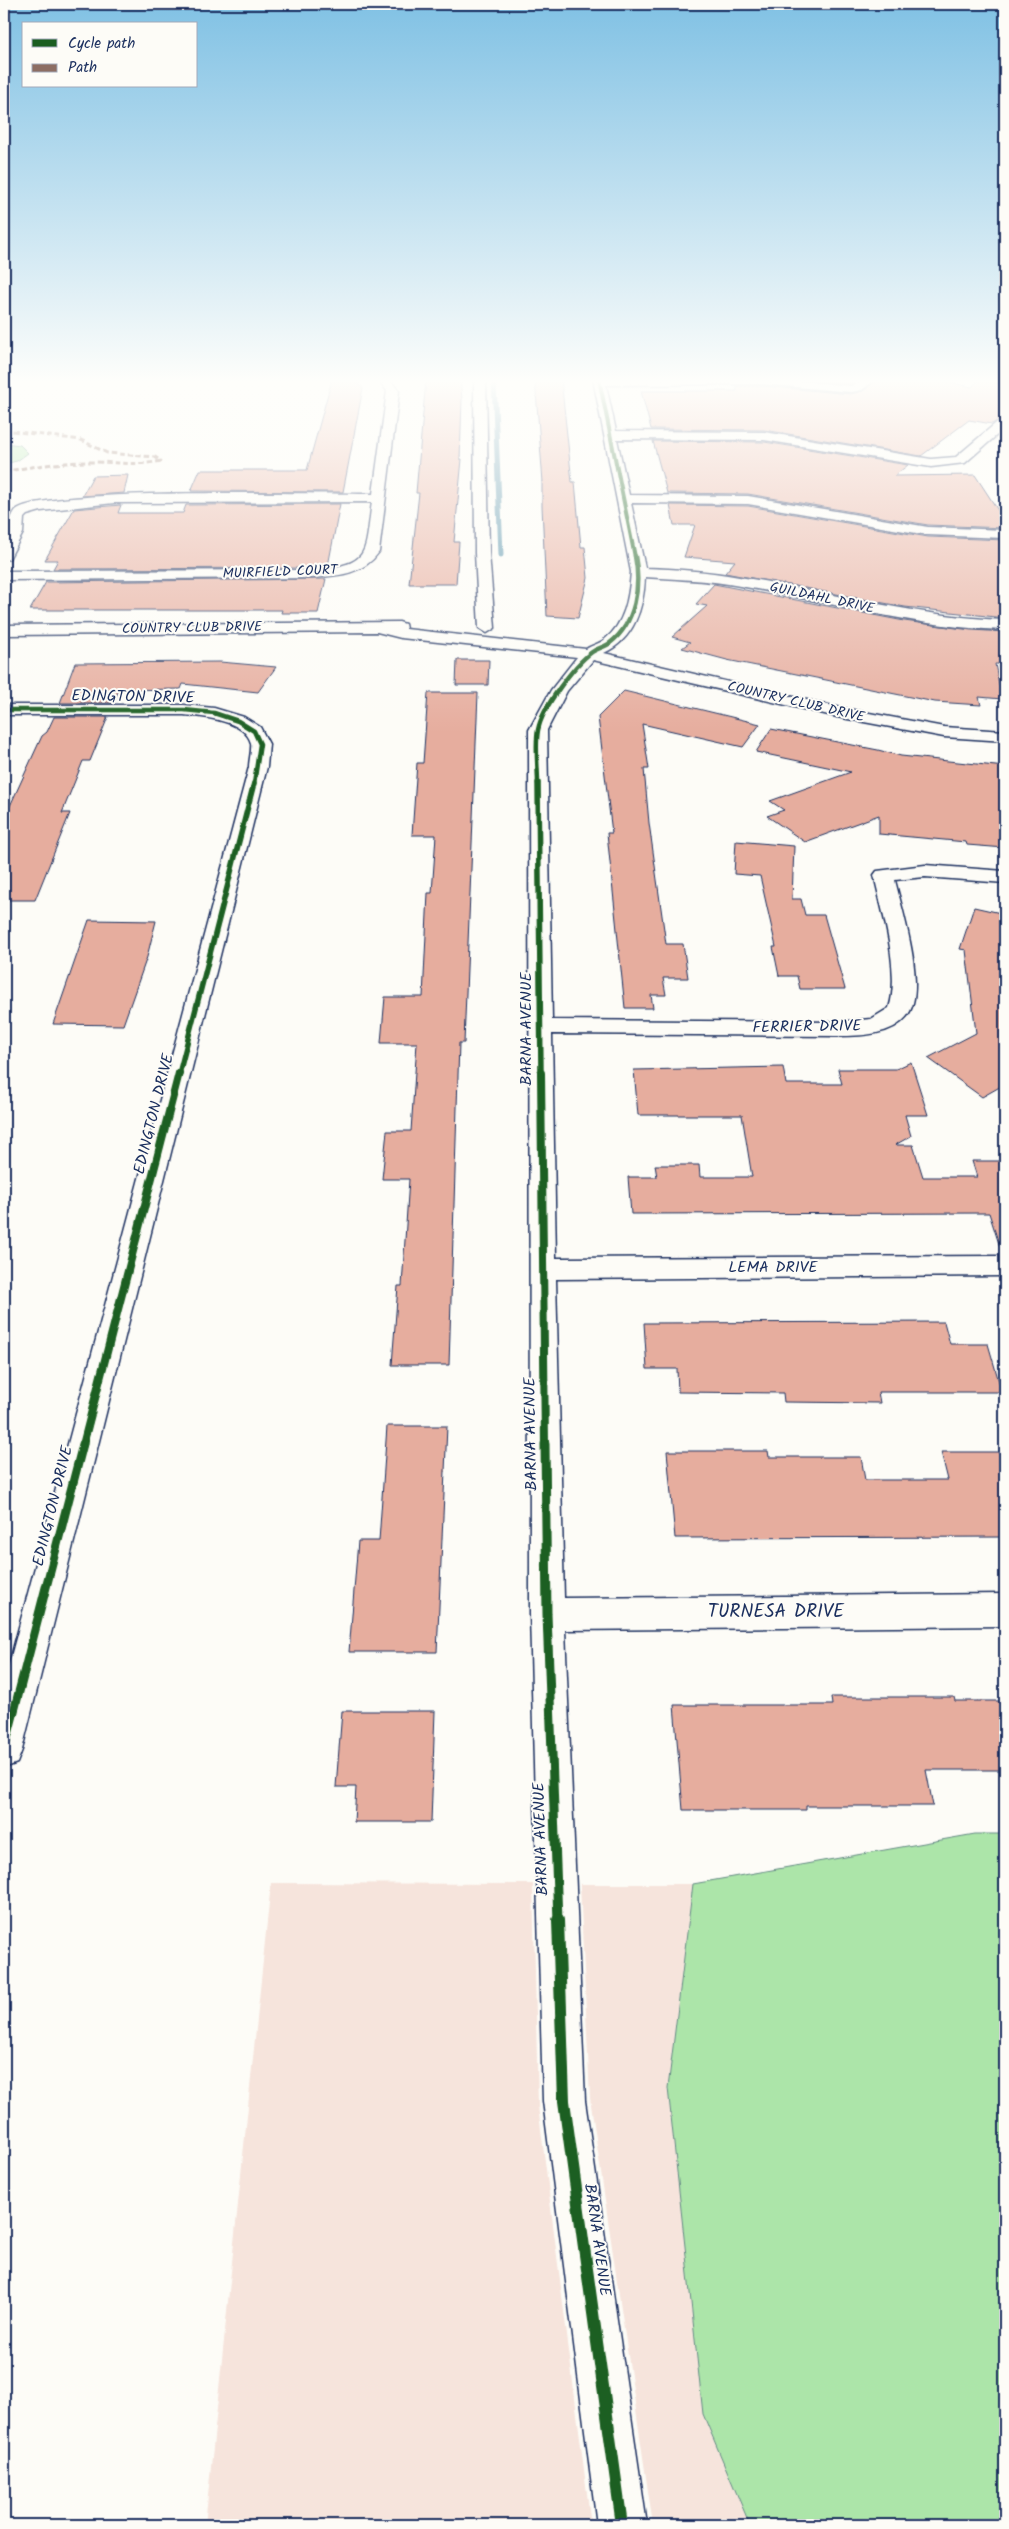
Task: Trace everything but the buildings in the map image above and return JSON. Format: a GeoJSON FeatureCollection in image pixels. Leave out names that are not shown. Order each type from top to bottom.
{"type":"FeatureCollection","features":[{"type":"Feature","properties":{"kind":"street"},"geometry":{"type":"LineString","coordinates":[[481,497],[482,553],[487,628]]}},
{"type":"Feature","properties":{"kind":"street"},"geometry":{"type":"LineString","coordinates":[[4,556],[19,524],[17,518],[22,512],[40,507],[114,499],[378,498]]}},
{"type":"Feature","properties":{"kind":"street","name":"MUIRFIELD COURT"},"geometry":{"type":"LineString","coordinates":[[4,576],[334,572],[354,567],[368,560],[372,552],[378,498]]}},
{"type":"Feature","properties":{"kind":"street"},"geometry":{"type":"LineString","coordinates":[[623,498],[748,500],[928,531],[960,534],[1005,534]]}},
{"type":"Feature","properties":{"kind":"street","name":"BARNA AVENUE"},"geometry":{"type":"LineString","coordinates":[[622,2525],[564,2101],[547,1614],[538,730],[547,706],[589,654],[609,644],[630,619],[637,601],[638,572],[623,498]]}},
{"type":"Feature","properties":{"kind":"street","name":"GUILDAHL DRIVE"},"geometry":{"type":"LineString","coordinates":[[638,572],[690,575],[753,583],[902,614],[985,625],[1005,625]]}},
{"type":"Feature","properties":{"kind":"street","name":"COUNTRY CLUB DRIVE"},"geometry":{"type":"LineString","coordinates":[[4,630],[285,626],[380,628],[468,626],[547,637],[589,654]]}},
{"type":"Feature","properties":{"kind":"street","name":"COUNTRY CLUB DRIVE"},"geometry":{"type":"LineString","coordinates":[[380,628],[428,636],[514,644],[589,654],[837,712],[944,732],[1005,736]]}},
{"type":"Feature","properties":{"kind":"street","name":"EDINGTON DRIVE"},"geometry":{"type":"LineString","coordinates":[[4,711],[184,710],[214,713],[238,721],[254,731],[260,744],[258,767],[4,1750]]}},
{"type":"Feature","properties":{"kind":"street","name":"FERRIER DRIVE"},"geometry":{"type":"LineString","coordinates":[[540,1027],[825,1029],[857,1028],[885,1023],[901,1010],[904,992],[902,969],[884,875],[924,871],[1005,877]]}},
{"type":"Feature","properties":{"kind":"street","name":"LEMA DRIVE"},"geometry":{"type":"LineString","coordinates":[[542,1269],[1005,1266]]}},
{"type":"Feature","properties":{"kind":"street","name":"TURNESA DRIVE"},"geometry":{"type":"LineString","coordinates":[[547,1614],[1005,1610]]}},
{"type":"Feature","properties":{"kind":"shaded area"},"geometry":{"type":"Polygon","coordinates":[[[271,1883],[533,1884],[538,2106],[591,2525],[205,2525],[271,1883]]]}},
{"type":"Feature","properties":{"kind":"shaded area"},"geometry":{"type":"Polygon","coordinates":[[[580,1884],[693,1884],[668,2088],[703,2414],[750,2525],[653,2525],[590,2098],[580,1884]]]}},
{"type":"Feature","properties":{"kind":"green space"},"geometry":{"type":"Polygon","coordinates":[[[975,1834],[1005,1834],[1005,2525],[750,2525],[703,2414],[668,2088],[693,1884],[975,1834]]]}},
{"type":"Feature","properties":{"kind":"waterway"},"geometry":{"type":"LineString","coordinates":[[499,497],[501,555]]}},
{"type":"Feature","properties":{"kind":"cycle path"},"geometry":{"type":"LineString","coordinates":[[622,2525],[564,2101],[547,1614],[538,730],[553,700],[566,680],[591,653],[609,644],[617,637],[632,612],[638,572],[623,497]]}},
{"type":"Feature","properties":{"kind":"cycle path"},"geometry":{"type":"LineString","coordinates":[[4,710],[184,710],[214,713],[238,721],[254,731],[260,744],[258,767],[4,1750]]}}]}
